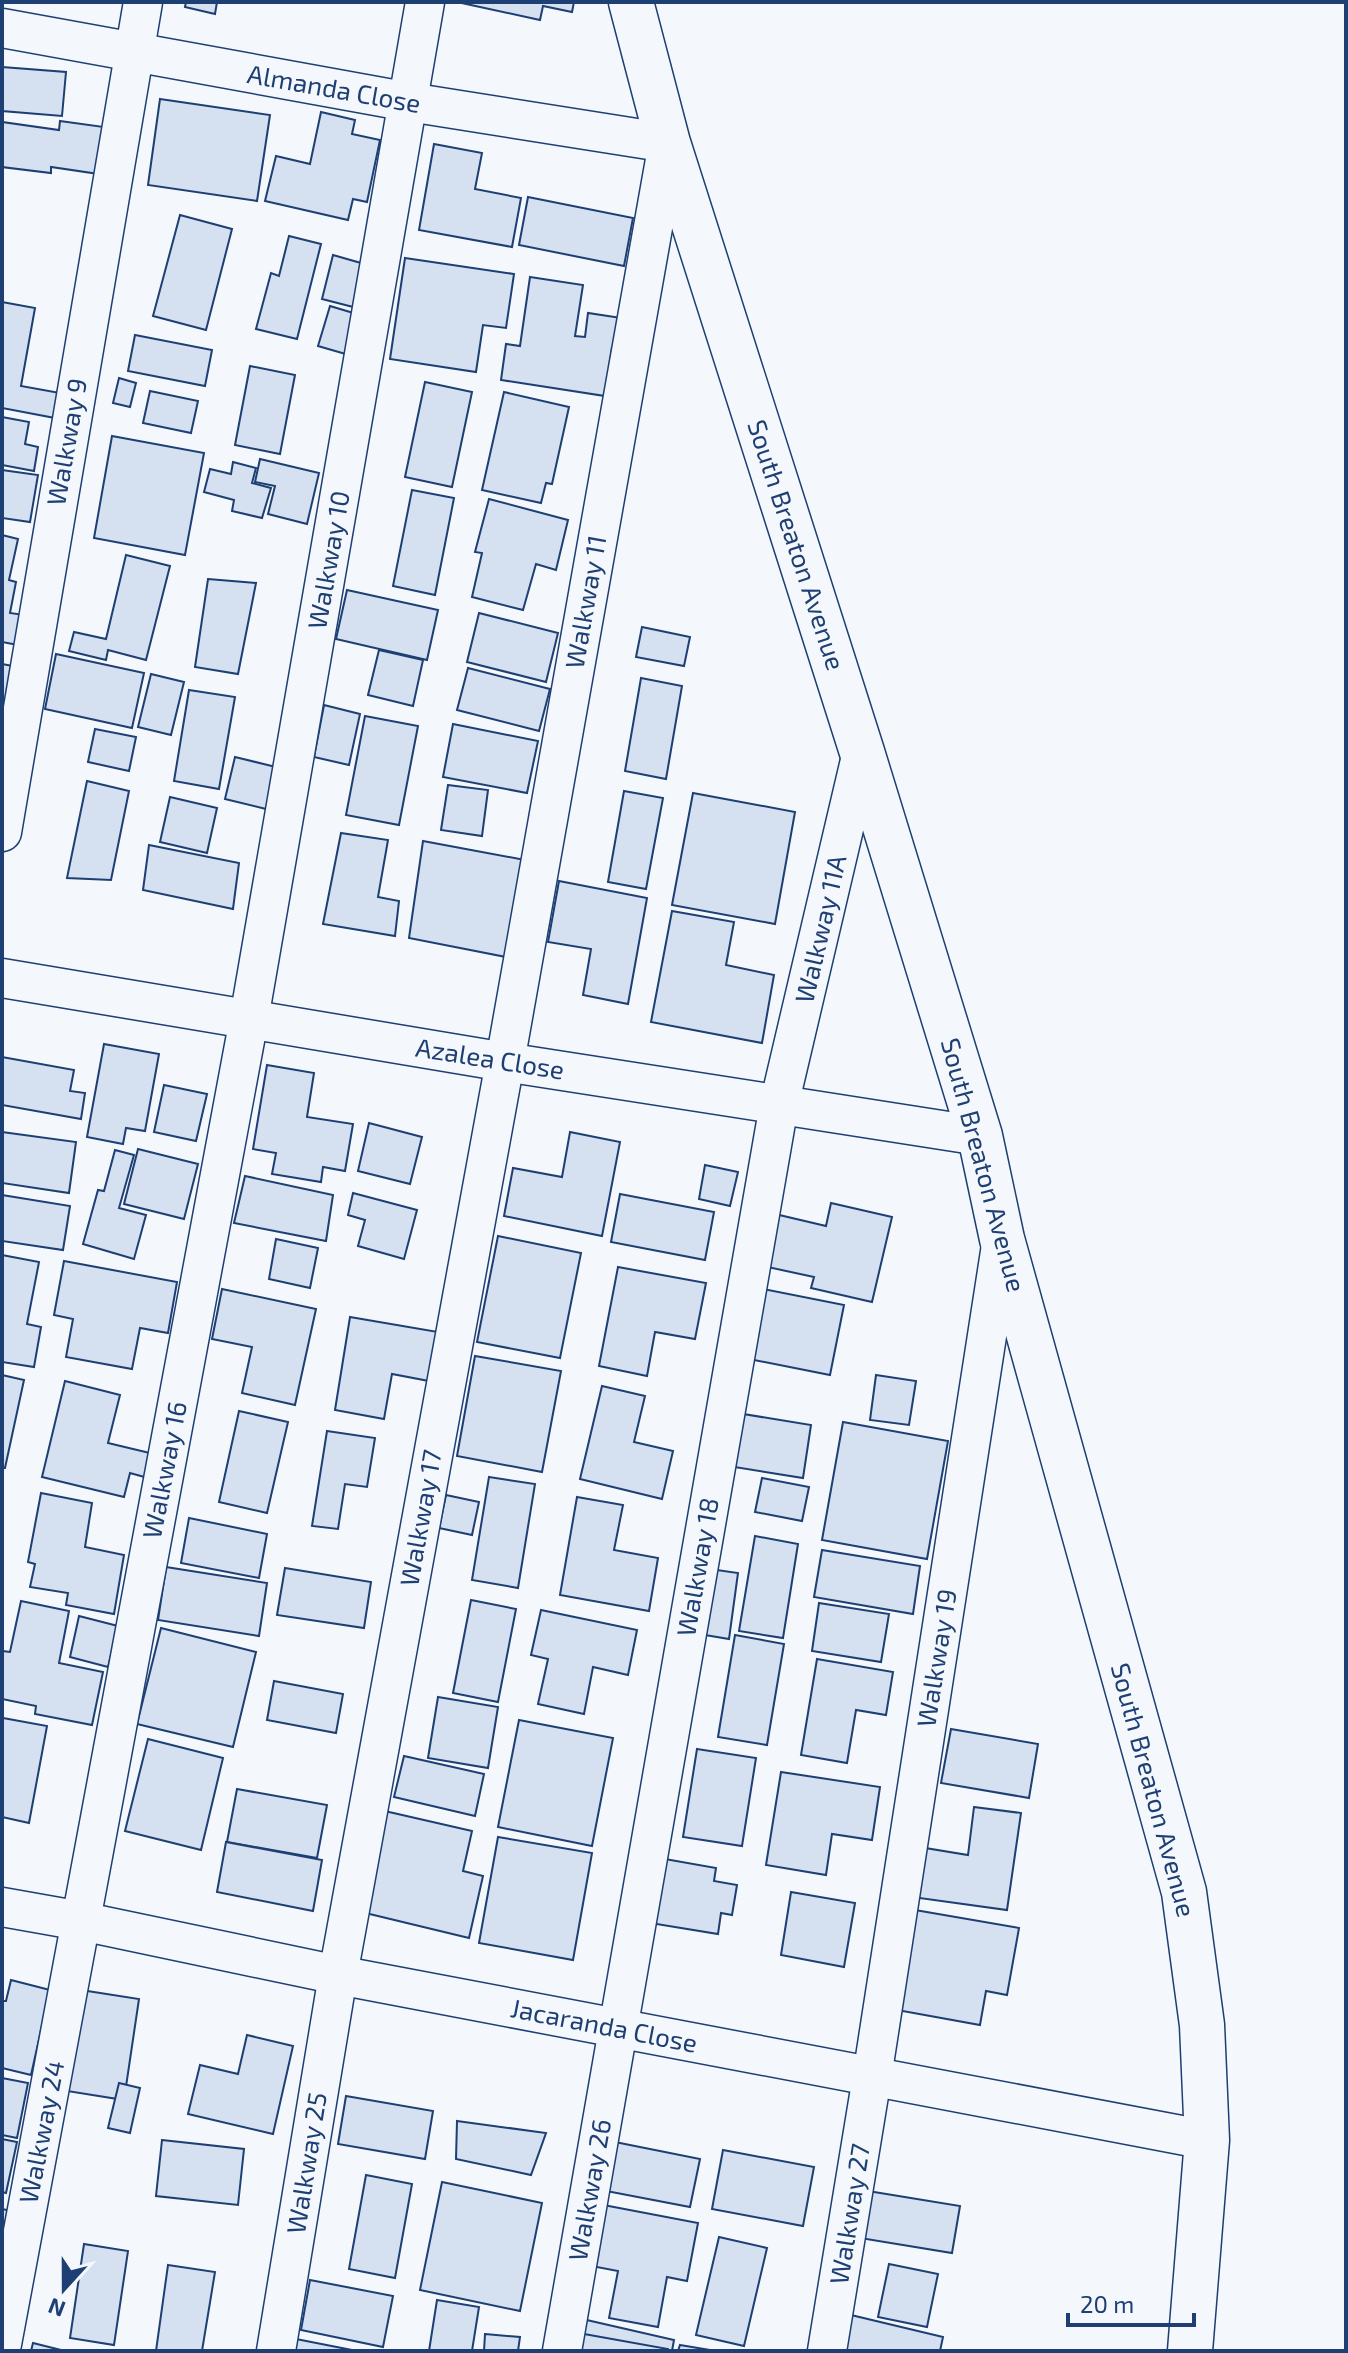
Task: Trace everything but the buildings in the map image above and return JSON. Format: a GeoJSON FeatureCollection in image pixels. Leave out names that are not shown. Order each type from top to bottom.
{"type":"FeatureCollection","features":[{"type":"Feature","properties":{"kind":"street","name":"Walkway 9"},"geometry":{"type":"LineString","coordinates":[[2,832],[143,2]]}},
{"type":"Feature","properties":{"kind":"street","name":"Walkway 10"},"geometry":{"type":"LineString","coordinates":[[249,1019],[425,2]]}},
{"type":"Feature","properties":{"kind":"street","name":"South Breaton Avenue"},"geometry":{"type":"LineString","coordinates":[[631,2],[668,143],[862,752],[980,1136],[1002,1239],[1184,1892],[1202,2025],[1207,2140],[1190,2351]]}},
{"type":"Feature","properties":{"kind":"street","name":"Almanda Close"},"geometry":{"type":"LineString","coordinates":[[2,28],[409,102],[668,143]]}},
{"type":"Feature","properties":{"kind":"street","name":"Walkway 11"},"geometry":{"type":"LineString","coordinates":[[505,1062],[668,143]]}},
{"type":"Feature","properties":{"kind":"street","name":"Walkway 11A"},"geometry":{"type":"LineString","coordinates":[[779,1105],[862,752]]}},
{"type":"Feature","properties":{"kind":"street","name":"Azalea Close"},"geometry":{"type":"LineString","coordinates":[[2,978],[505,1062],[980,1136]]}},
{"type":"Feature","properties":{"kind":"street","name":"Walkway 16"},"geometry":{"type":"LineString","coordinates":[[81,1921],[249,1019]]}},
{"type":"Feature","properties":{"kind":"street","name":"Walkway 17"},"geometry":{"type":"LineString","coordinates":[[338,1975],[505,1062]]}},
{"type":"Feature","properties":{"kind":"street","name":"Walkway 18"},"geometry":{"type":"LineString","coordinates":[[617,2028],[779,1105]]}},
{"type":"Feature","properties":{"kind":"street","name":"Walkway 19"},"geometry":{"type":"LineString","coordinates":[[872,2077],[1002,1239]]}},
{"type":"Feature","properties":{"kind":"street","name":"Jacaranda Close"},"geometry":{"type":"LineString","coordinates":[[2,1907],[338,1975],[1207,2140]]}},
{"type":"Feature","properties":{"kind":"street","name":"Walkway 24"},"geometry":{"type":"LineString","coordinates":[[2,2344],[81,1921]]}},
{"type":"Feature","properties":{"kind":"street","name":"Walkway 25"},"geometry":{"type":"LineString","coordinates":[[276,2351],[338,1975]]}},
{"type":"Feature","properties":{"kind":"street","name":"Walkway 26"},"geometry":{"type":"LineString","coordinates":[[562,2351],[617,2028]]}},
{"type":"Feature","properties":{"kind":"street","name":"Walkway 27"},"geometry":{"type":"LineString","coordinates":[[827,2351],[872,2077]]}}]}
